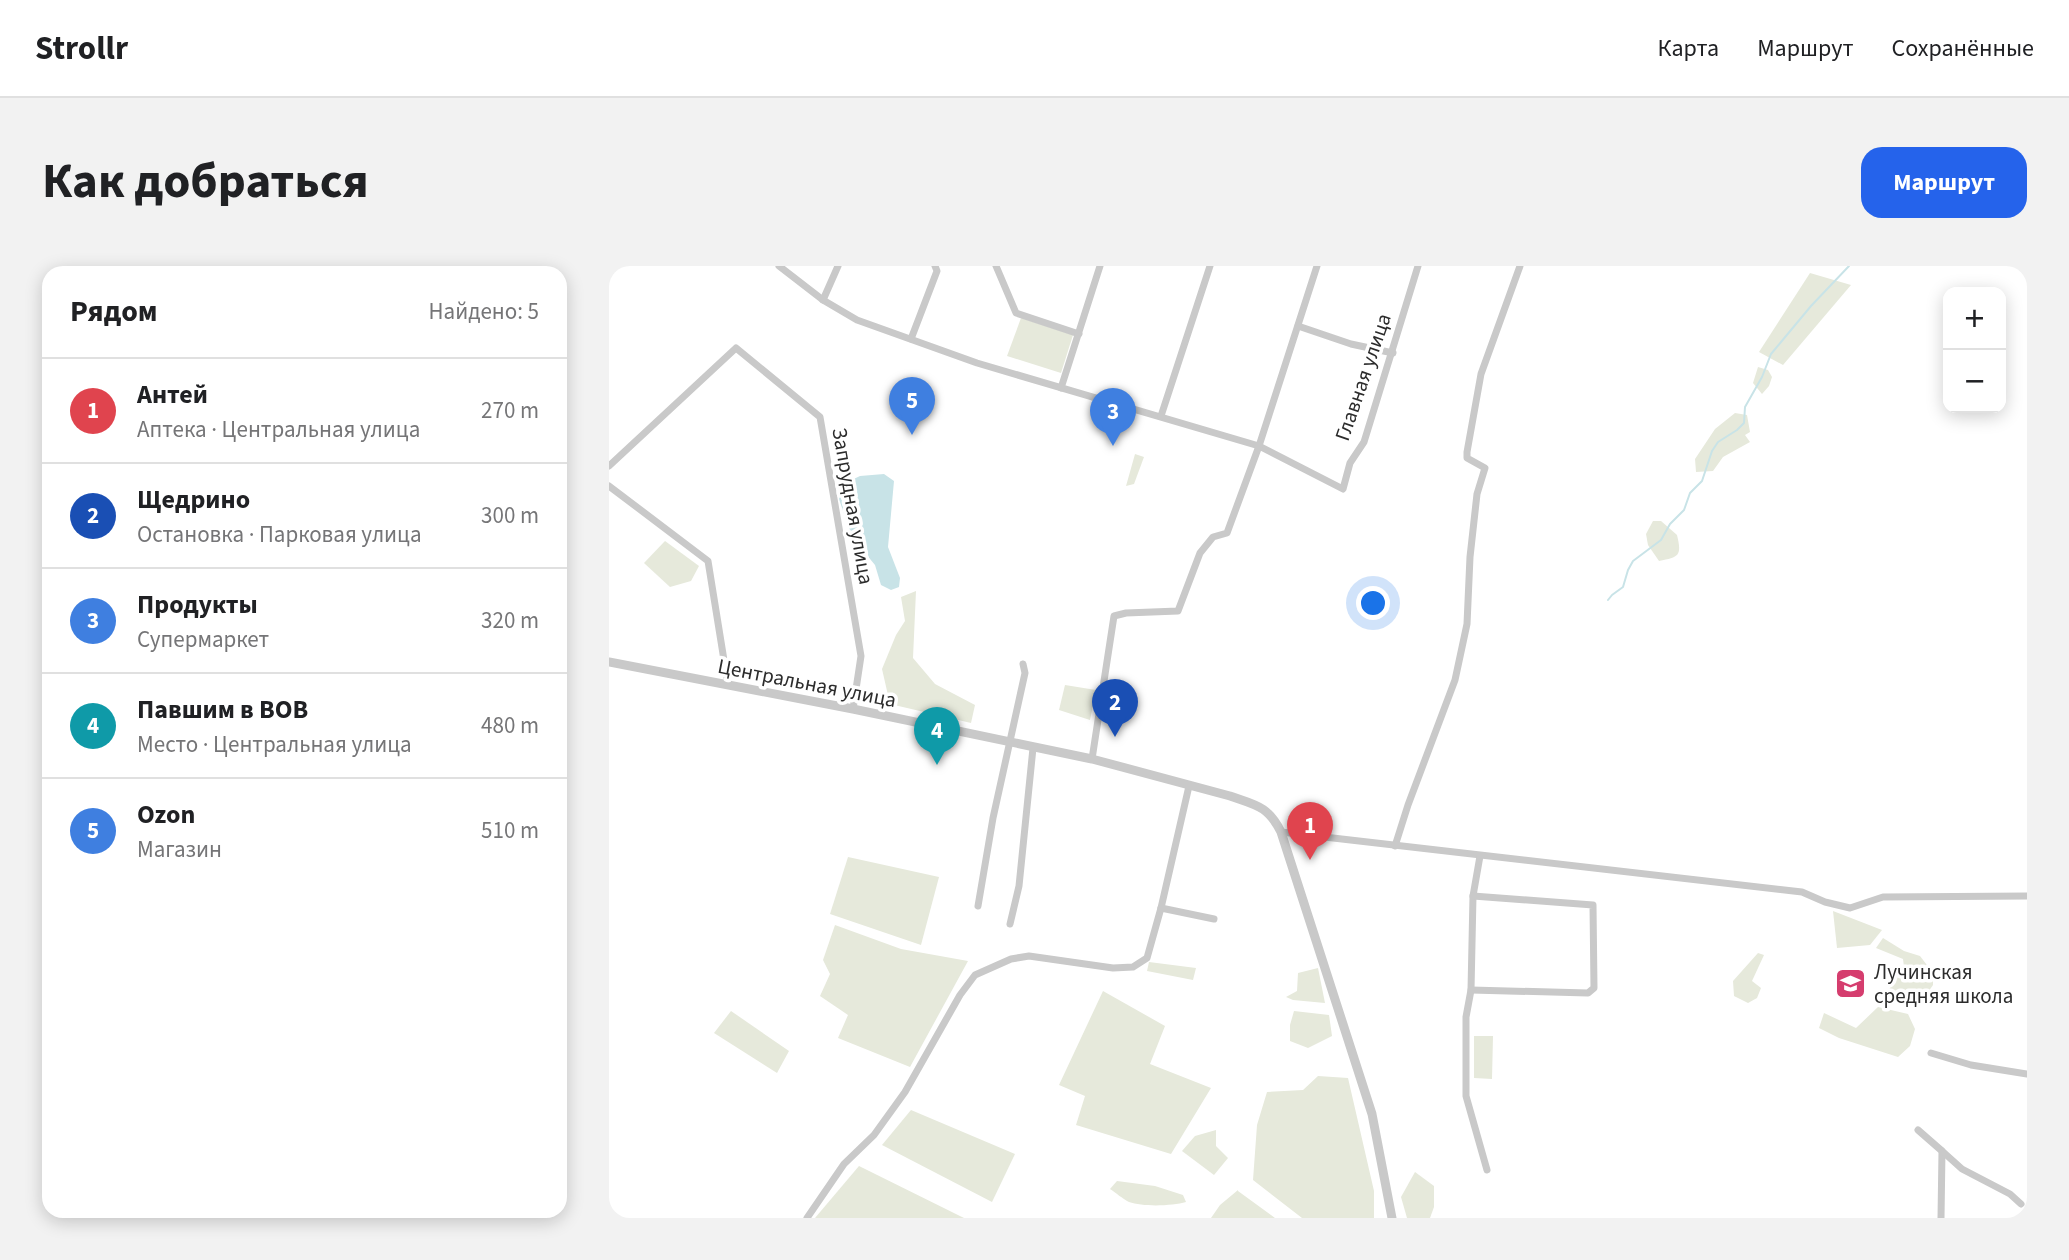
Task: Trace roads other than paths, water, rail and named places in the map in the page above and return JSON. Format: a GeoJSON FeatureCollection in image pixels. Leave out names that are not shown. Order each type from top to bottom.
{"type":"FeatureCollection","features":[{"type":"Feature","properties":{"kind":"street"},"geometry":{"type":"LineString","coordinates":[[779,266],[823,300],[857,320],[977,363],[1259,446]]}},
{"type":"Feature","properties":{"kind":"street"},"geometry":{"type":"LineString","coordinates":[[823,300],[838,266]]}},
{"type":"Feature","properties":{"kind":"street"},"geometry":{"type":"LineString","coordinates":[[911,339],[937,271],[935,266]]}},
{"type":"Feature","properties":{"kind":"street"},"geometry":{"type":"LineString","coordinates":[[996,266],[1016,313],[1079,334]]}},
{"type":"Feature","properties":{"kind":"street"},"geometry":{"type":"LineString","coordinates":[[1061,388],[1100,266]]}},
{"type":"Feature","properties":{"kind":"street"},"geometry":{"type":"LineString","coordinates":[[1161,416],[1210,266]]}},
{"type":"Feature","properties":{"kind":"street"},"geometry":{"type":"LineString","coordinates":[[1092,759],[1114,617],[1126,613],[1178,611],[1200,553],[1213,537],[1227,533],[1259,446],[1317,266]]}},
{"type":"Feature","properties":{"kind":"street","name":"Главная улица"},"geometry":{"type":"LineString","coordinates":[[1259,446],[1343,489],[1350,463],[1364,442],[1418,266]]}},
{"type":"Feature","properties":{"kind":"street"},"geometry":{"type":"LineString","coordinates":[[1395,846],[1455,680],[1467,624],[1469,562],[1477,494],[1485,468],[1467,458],[1467,452],[1481,374],[1520,266]]}},
{"type":"Feature","properties":{"kind":"street"},"geometry":{"type":"LineString","coordinates":[[1298,326],[1351,344],[1393,353]]}},
{"type":"Feature","properties":{"kind":"street","name":"Запрудная улица"},"geometry":{"type":"LineString","coordinates":[[609,466],[736,348],[820,417],[862,656],[853,709]]}},
{"type":"Feature","properties":{"kind":"street"},"geometry":{"type":"LineString","coordinates":[[609,486],[708,561],[728,685]]}},
{"type":"Feature","properties":{"kind":"street","name":"Центральная улица"},"geometry":{"type":"LineString","coordinates":[[609,662],[1092,759],[1252,803],[1268,812],[1281,832],[1372,1114],[1392,1218]]}},
{"type":"Feature","properties":{"kind":"street"},"geometry":{"type":"LineString","coordinates":[[978,906],[993,818],[1025,673],[1023,664]]}},
{"type":"Feature","properties":{"kind":"street"},"geometry":{"type":"LineString","coordinates":[[1010,924],[1019,886],[1033,748]]}},
{"type":"Feature","properties":{"kind":"street"},"geometry":{"type":"LineString","coordinates":[[807,1218],[844,1164],[874,1135],[905,1092],[969,980],[980,972],[1019,957],[1046,958],[1113,968],[1133,967],[1147,958],[1189,786]]}},
{"type":"Feature","properties":{"kind":"street"},"geometry":{"type":"LineString","coordinates":[[1281,832],[1802,892],[1825,902],[1850,908],[1883,897],[2027,897]]}},
{"type":"Feature","properties":{"kind":"street"},"geometry":{"type":"LineString","coordinates":[[1480,856],[1473,896],[1471,990],[1466,1017],[1467,1096],[1487,1170]]}},
{"type":"Feature","properties":{"kind":"street"},"geometry":{"type":"LineString","coordinates":[[1471,990],[1588,993],[1594,988],[1593,905],[1473,896]]}},
{"type":"Feature","properties":{"kind":"street"},"geometry":{"type":"LineString","coordinates":[[1161,908],[1213,919]]}},
{"type":"Feature","properties":{"kind":"street"},"geometry":{"type":"LineString","coordinates":[[1931,1053],[1971,1065],[2027,1073]]}},
{"type":"Feature","properties":{"kind":"street"},"geometry":{"type":"LineString","coordinates":[[1918,1130],[1962,1169],[2011,1194],[2021,1204]]}},
{"type":"Feature","properties":{"kind":"street"},"geometry":{"type":"LineString","coordinates":[[1941,1218],[1942,1151]]}},
{"type":"Feature","properties":{"kind":"water"},"geometry":{"type":"Polygon","coordinates":[[[884,474],[894,481],[888,547],[900,578],[899,587],[891,590],[881,585],[875,565],[852,537],[839,499],[841,485],[860,476],[884,474]]]}},
{"type":"Feature","properties":{"kind":"waterway"},"geometry":{"type":"LineString","coordinates":[[1608,600],[1623,587],[1633,561],[1661,540],[1670,524],[1684,510],[1690,493],[1702,481],[1712,451],[1718,442],[1744,423],[1745,407],[1771,354],[1849,266]]}},
{"type":"Feature","properties":{"kind":"place","name":"Ozon"},"geometry":{"type":"Point","coordinates":[912,435]}},
{"type":"Feature","properties":{"kind":"place","name":"Продукты"},"geometry":{"type":"Point","coordinates":[1113,446]}},
{"type":"Feature","properties":{"kind":"place","name":"Щедрино"},"geometry":{"type":"Point","coordinates":[1115,737]}},
{"type":"Feature","properties":{"kind":"place","name":"Павшим в ВОВ"},"geometry":{"type":"Point","coordinates":[937,765]}},
{"type":"Feature","properties":{"kind":"place","name":"Антей"},"geometry":{"type":"Point","coordinates":[1310,860]}},
{"type":"Feature","properties":{"kind":"place","name":"Лучинская средняя школа"},"geometry":{"type":"Point","coordinates":[1851,984]}}]}
